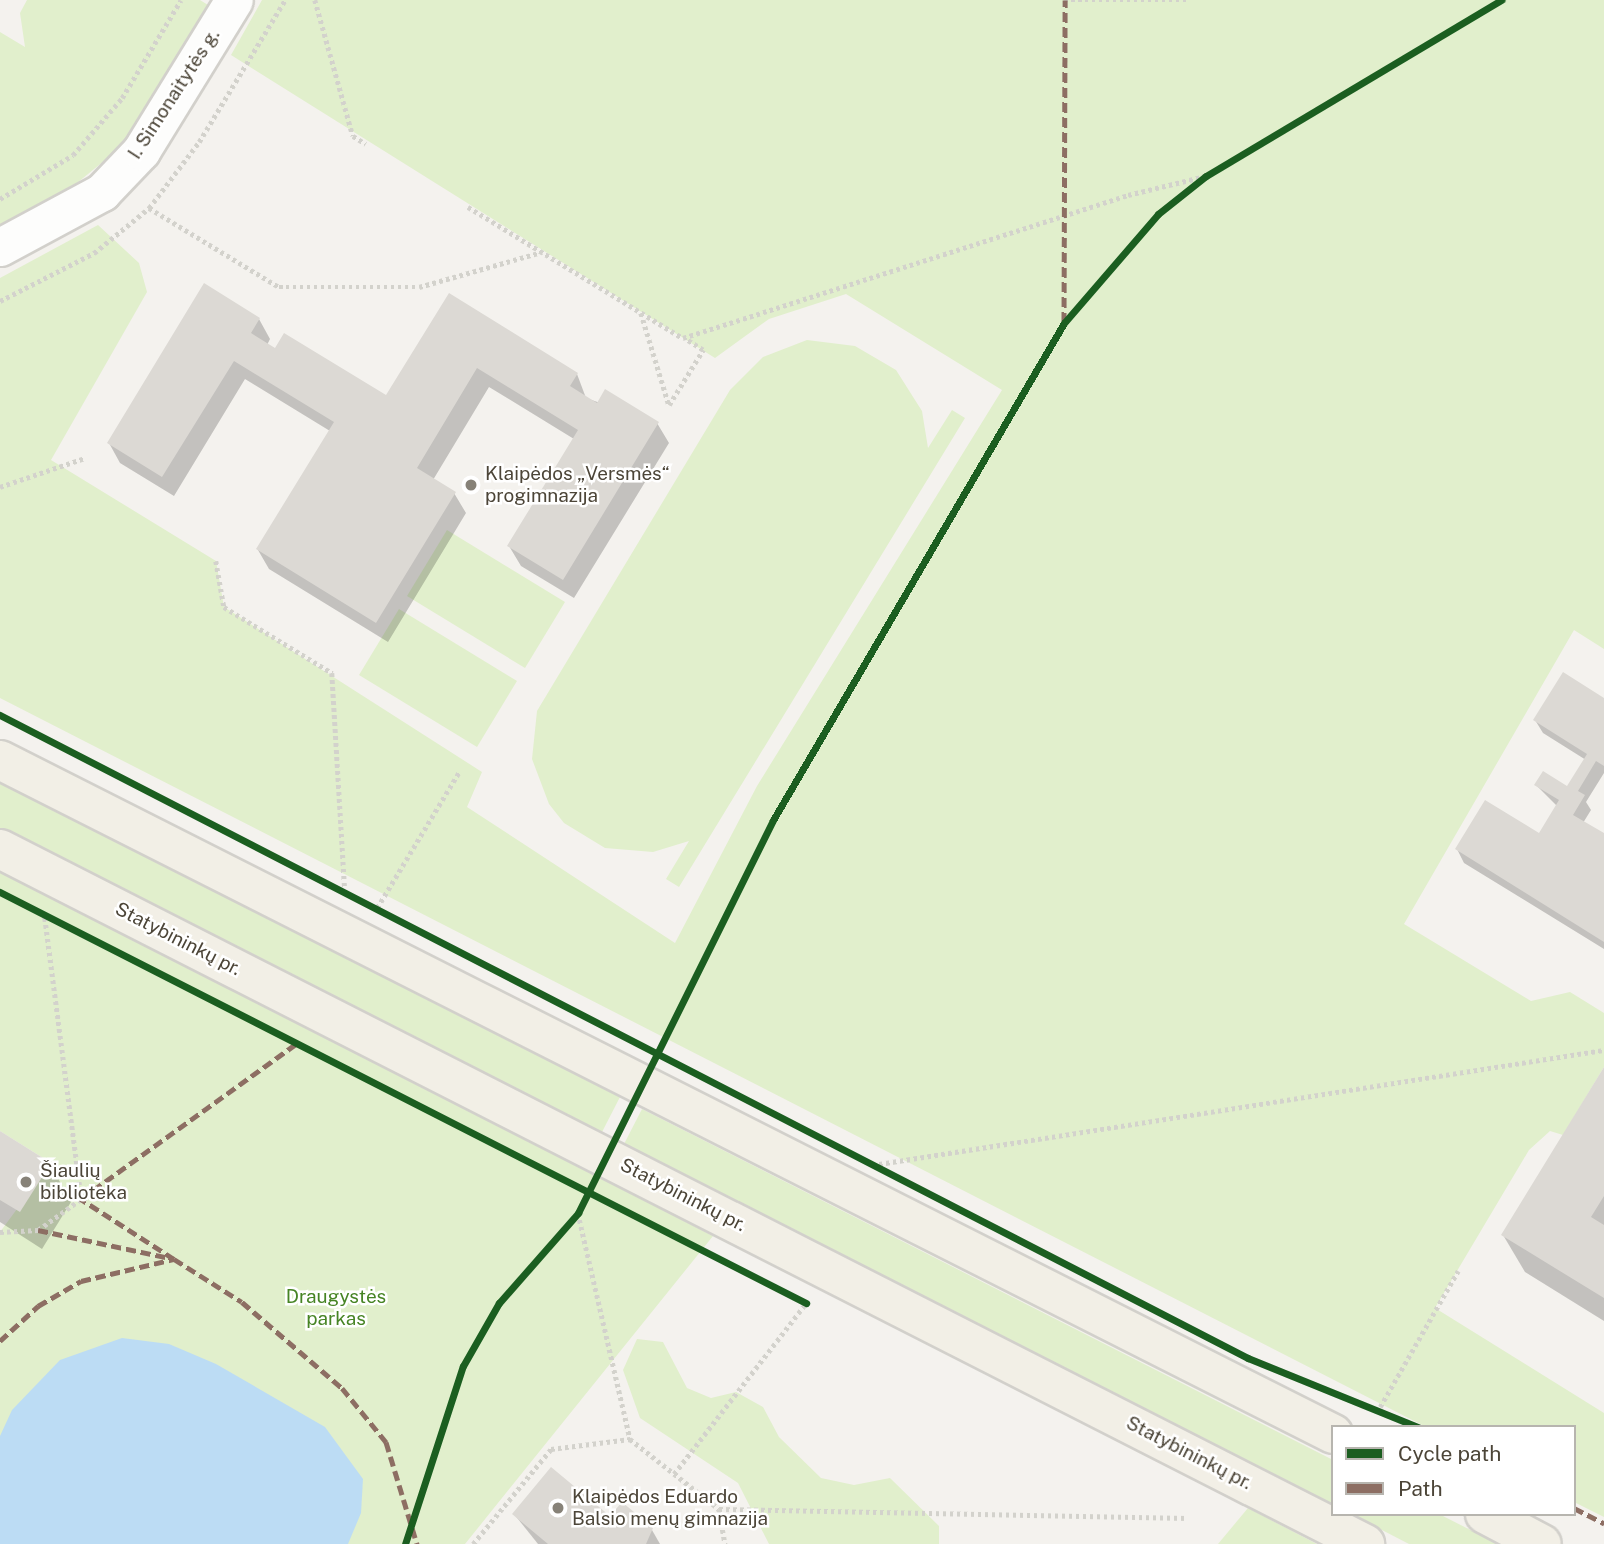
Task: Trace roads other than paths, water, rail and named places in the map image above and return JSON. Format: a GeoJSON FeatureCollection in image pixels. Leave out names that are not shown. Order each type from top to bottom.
{"type":"FeatureCollection","features":[{"type":"Feature","properties":{"kind":"main road"},"geometry":{"type":"LineString","coordinates":[[0,760],[1331,1433]]}},
{"type":"Feature","properties":{"kind":"main road","name":"Statybininkų pr."},"geometry":{"type":"LineString","coordinates":[[0,849],[1365,1544]]}},
{"type":"Feature","properties":{"kind":"main road"},"geometry":{"type":"LineString","coordinates":[[1489,1516],[1542,1544]]}},
{"type":"Feature","properties":{"kind":"street","name":"I. Simonaitytės g."},"geometry":{"type":"LineString","coordinates":[[0,247],[102,192],[141,151],[234,0]]}},
{"type":"Feature","properties":{"kind":"water"},"geometry":{"type":"Polygon","coordinates":[[[122,1338],[169,1344],[216,1364],[325,1427],[363,1479],[361,1513],[348,1544],[0,1544],[0,1436],[12,1410],[60,1360],[122,1338]]]}},
{"type":"Feature","properties":{"kind":"place","name":"Klaipėdos „Versmės“ progimnazija"},"geometry":{"type":"Point","coordinates":[471,485]}},
{"type":"Feature","properties":{"kind":"place","name":"Šiaulių biblioteka"},"geometry":{"type":"Point","coordinates":[26,1182]}},
{"type":"Feature","properties":{"kind":"place","name":"Klaipėdos Eduardo Balsio menų gimnazija"},"geometry":{"type":"Point","coordinates":[558,1508]}},
{"type":"Feature","properties":{"kind":"park label","name":"Draugystės parkas"},"geometry":{"type":"Point","coordinates":[336,1308]}}]}
